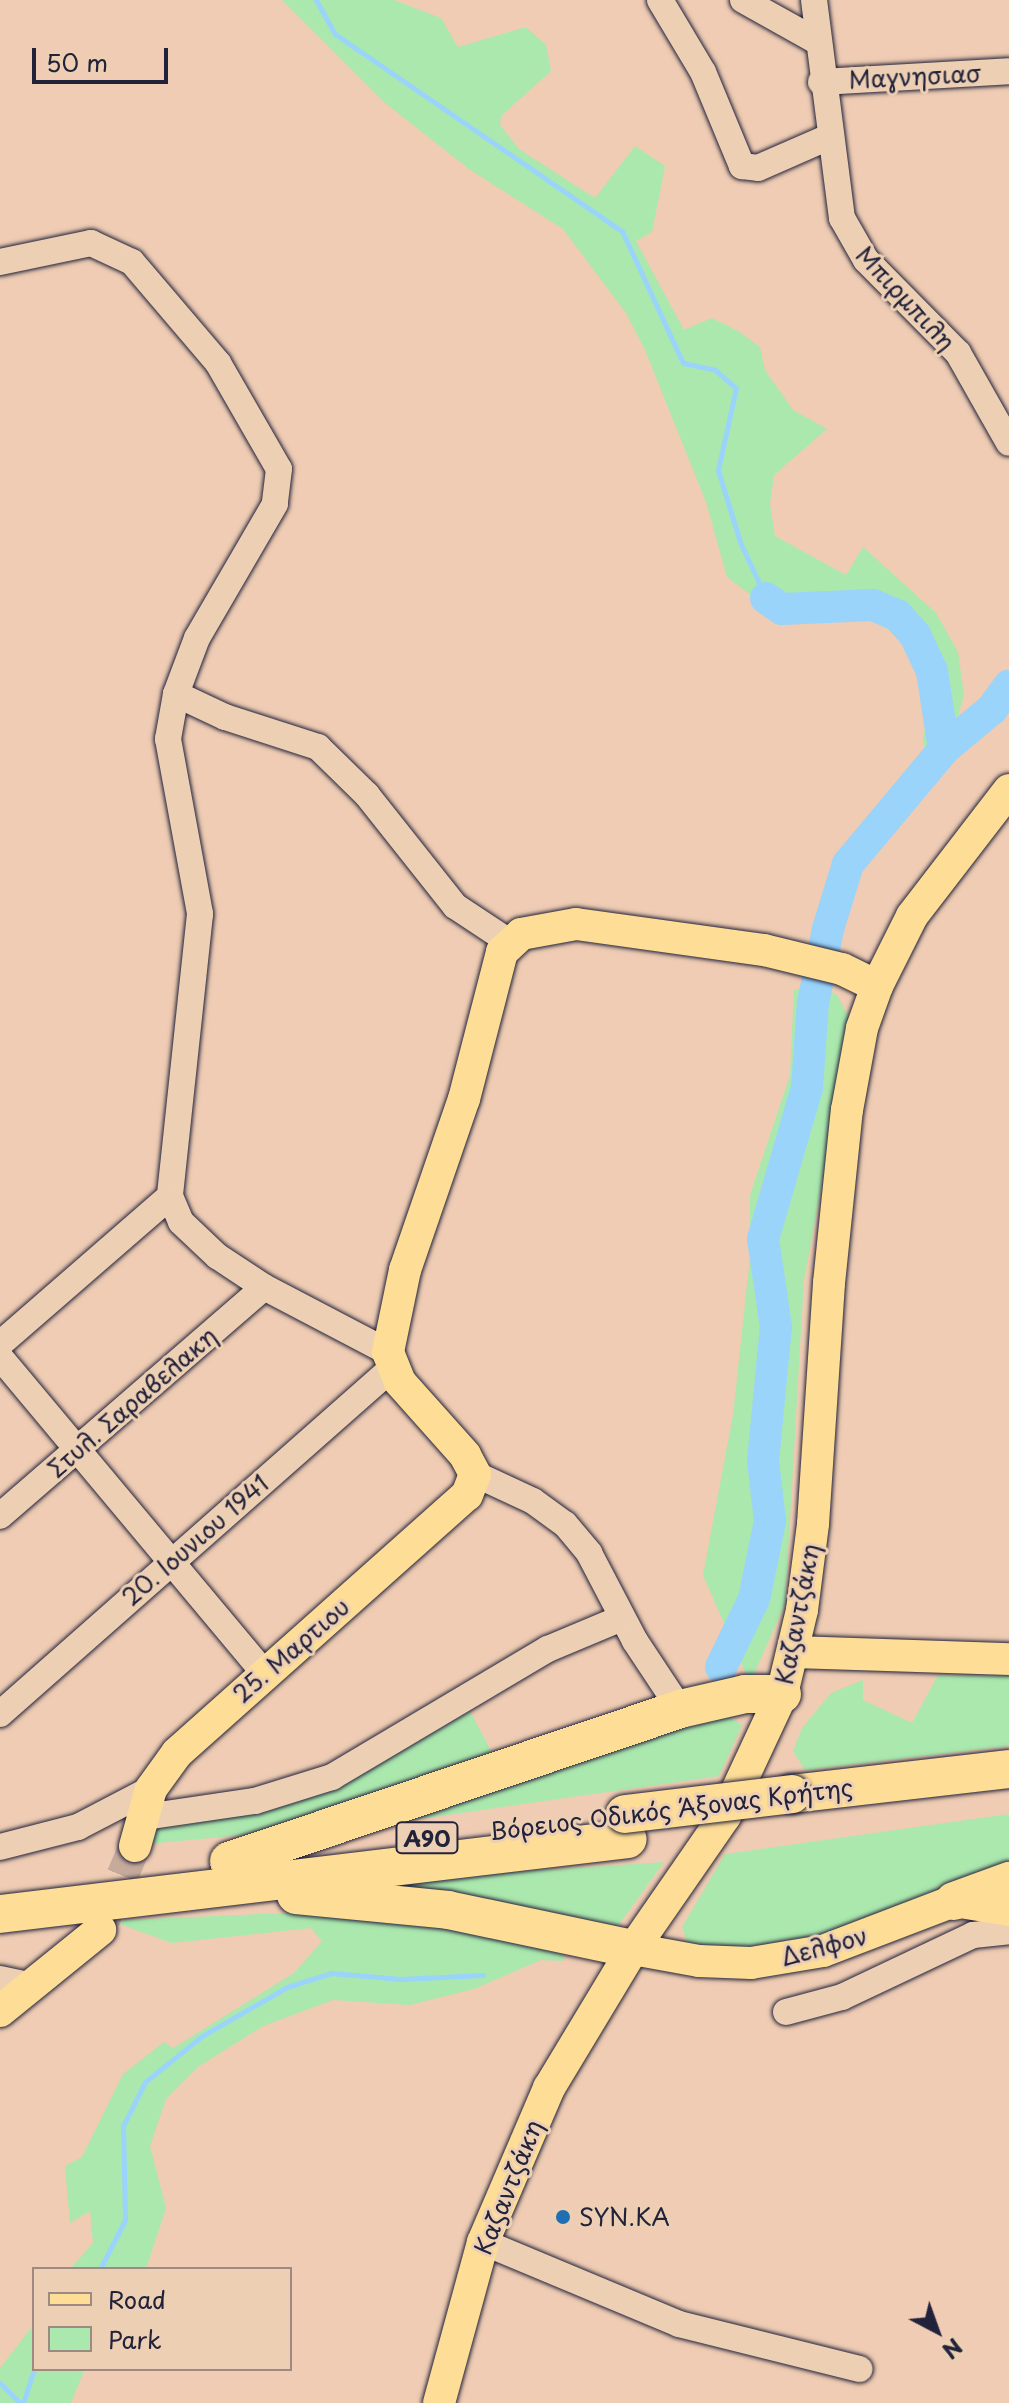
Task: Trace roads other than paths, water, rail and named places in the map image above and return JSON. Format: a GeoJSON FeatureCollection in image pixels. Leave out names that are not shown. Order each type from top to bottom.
{"type":"FeatureCollection","features":[{"type":"Feature","properties":{"kind":"highway"},"geometry":{"type":"LineString","coordinates":[[233,1874],[680,1709],[745,1694],[782,1694]]}},
{"type":"Feature","properties":{"kind":"highway","name":"Βόρειος Οδικός Άξονας Κρήτης"},"geometry":{"type":"LineString","coordinates":[[0,1914],[233,1874],[794,1807],[1009,1769]]}},
{"type":"Feature","properties":{"kind":"highway","name":"Βόρειος Οδικός Άξονας Κρήτης"},"geometry":{"type":"LineString","coordinates":[[794,1807],[1009,1794]]}},
{"type":"Feature","properties":{"kind":"highway"},"geometry":{"type":"LineString","coordinates":[[233,1874],[448,1910],[633,1949]]}},
{"type":"Feature","properties":{"kind":"highway","name":"Βόρειος Οδικός Άξονας Κρήτης"},"geometry":{"type":"LineString","coordinates":[[0,1889],[233,1874]]}},
{"type":"Feature","properties":{"kind":"highway"},"geometry":{"type":"LineString","coordinates":[[954,1901],[1009,1881]]}},
{"type":"Feature","properties":{"kind":"main road","name":"Καζαντζάκη"},"geometry":{"type":"LineString","coordinates":[[439,2403],[483,2242],[549,2088],[633,1949],[725,1816],[782,1694],[795,1652],[813,1524],[847,1110],[862,1028],[877,986],[912,916],[1009,790]]}},
{"type":"Feature","properties":{"kind":"main road"},"geometry":{"type":"LineString","coordinates":[[475,1474],[465,1455],[390,1360],[405,1270],[464,1099],[493,970],[511,943],[521,934],[576,924],[764,950],[842,969],[877,986]]}},
{"type":"Feature","properties":{"kind":"main road","name":"25. Μαρτιου"},"geometry":{"type":"LineString","coordinates":[[144,1817],[177,1753],[467,1495],[475,1474]]}},
{"type":"Feature","properties":{"kind":"main road"},"geometry":{"type":"LineString","coordinates":[[795,1652],[1009,1659]]}},
{"type":"Feature","properties":{"kind":"main road"},"geometry":{"type":"LineString","coordinates":[[954,1901],[1009,1910]]}},
{"type":"Feature","properties":{"kind":"main road","name":"Δελφον"},"geometry":{"type":"LineString","coordinates":[[633,1949],[699,1961],[790,1958],[861,1938],[954,1901]]}},
{"type":"Feature","properties":{"kind":"main road"},"geometry":{"type":"LineString","coordinates":[[0,2011],[14,1982],[85,1947],[100,1930]]}},
{"type":"Feature","properties":{"kind":"street"},"geometry":{"type":"LineString","coordinates":[[660,0],[703,72],[742,166],[758,168],[829,137]]}},
{"type":"Feature","properties":{"kind":"street"},"geometry":{"type":"LineString","coordinates":[[743,0],[818,42]]}},
{"type":"Feature","properties":{"kind":"street","name":"Μπιρμπιλη"},"geometry":{"type":"LineString","coordinates":[[814,0],[829,137],[842,218],[850,237],[889,285],[958,353],[1009,443]]}},
{"type":"Feature","properties":{"kind":"street","name":"Μαγνησιασ"},"geometry":{"type":"LineString","coordinates":[[821,82],[1009,71]]}},
{"type":"Feature","properties":{"kind":"street"},"geometry":{"type":"LineString","coordinates":[[0,262],[91,243],[132,262],[218,363],[273,452],[281,485],[275,504],[197,638],[176,694],[168,739],[200,914],[197,984],[170,1196],[181,1222],[217,1256],[390,1360]]}},
{"type":"Feature","properties":{"kind":"street"},"geometry":{"type":"LineString","coordinates":[[176,694],[225,717],[318,747],[367,795],[455,906],[511,943]]}},
{"type":"Feature","properties":{"kind":"street"},"geometry":{"type":"LineString","coordinates":[[0,1344],[170,1196]]}},
{"type":"Feature","properties":{"kind":"street","name":"Στυλ. Σαραβελακη"},"geometry":{"type":"LineString","coordinates":[[0,1516],[264,1287]]}},
{"type":"Feature","properties":{"kind":"street"},"geometry":{"type":"LineString","coordinates":[[0,1357],[265,1674]]}},
{"type":"Feature","properties":{"kind":"street","name":"20. Ιουνιου 1941"},"geometry":{"type":"LineString","coordinates":[[0,1714],[390,1360]]}},
{"type":"Feature","properties":{"kind":"street"},"geometry":{"type":"LineString","coordinates":[[475,1474],[533,1501],[565,1524],[589,1553],[622,1618],[680,1709]]}},
{"type":"Feature","properties":{"kind":"street"},"geometry":{"type":"LineString","coordinates":[[0,1847],[78,1827],[255,1801],[332,1777],[548,1649],[622,1618]]}},
{"type":"Feature","properties":{"kind":"street"},"geometry":{"type":"LineString","coordinates":[[786,2012],[842,1997],[973,1935],[1009,1931]]}},
{"type":"Feature","properties":{"kind":"street"},"geometry":{"type":"LineString","coordinates":[[483,2242],[679,2324],[859,2369]]}},
{"type":"Feature","properties":{"kind":"waterway"},"geometry":{"type":"LineString","coordinates":[[316,0],[335,34],[622,231],[683,363],[715,370],[736,388],[718,470],[740,542],[766,598]]}},
{"type":"Feature","properties":{"kind":"waterway"},"geometry":{"type":"LineString","coordinates":[[766,598],[782,609],[873,605],[897,615],[915,635],[932,671],[944,749]]}},
{"type":"Feature","properties":{"kind":"waterway"},"geometry":{"type":"LineString","coordinates":[[721,1667],[754,1599],[770,1521],[763,1461],[776,1327],[763,1239],[807,1088],[813,1003],[828,929],[848,864],[944,749],[992,709],[1009,686]]}},
{"type":"Feature","properties":{"kind":"waterway"},"geometry":{"type":"LineString","coordinates":[[101,2267],[125,2220],[123,2126],[145,2082],[202,2036],[287,1987],[331,1973],[401,1979],[483,1975]]}},
{"type":"Feature","properties":{"kind":"waterway"},"geometry":{"type":"LineString","coordinates":[[23,2403],[33,2371]]}},
{"type":"Feature","properties":{"kind":"waterway"},"geometry":{"type":"LineString","coordinates":[[0,2383],[20,2403]]}},
{"type":"Feature","properties":{"kind":"tunnel"},"geometry":{"type":"LineString","coordinates":[[104,1920],[135,1846]]}},
{"type":"Feature","properties":{"kind":"place","name":"SYN.KA"},"geometry":{"type":"Point","coordinates":[563,2217]}}]}
